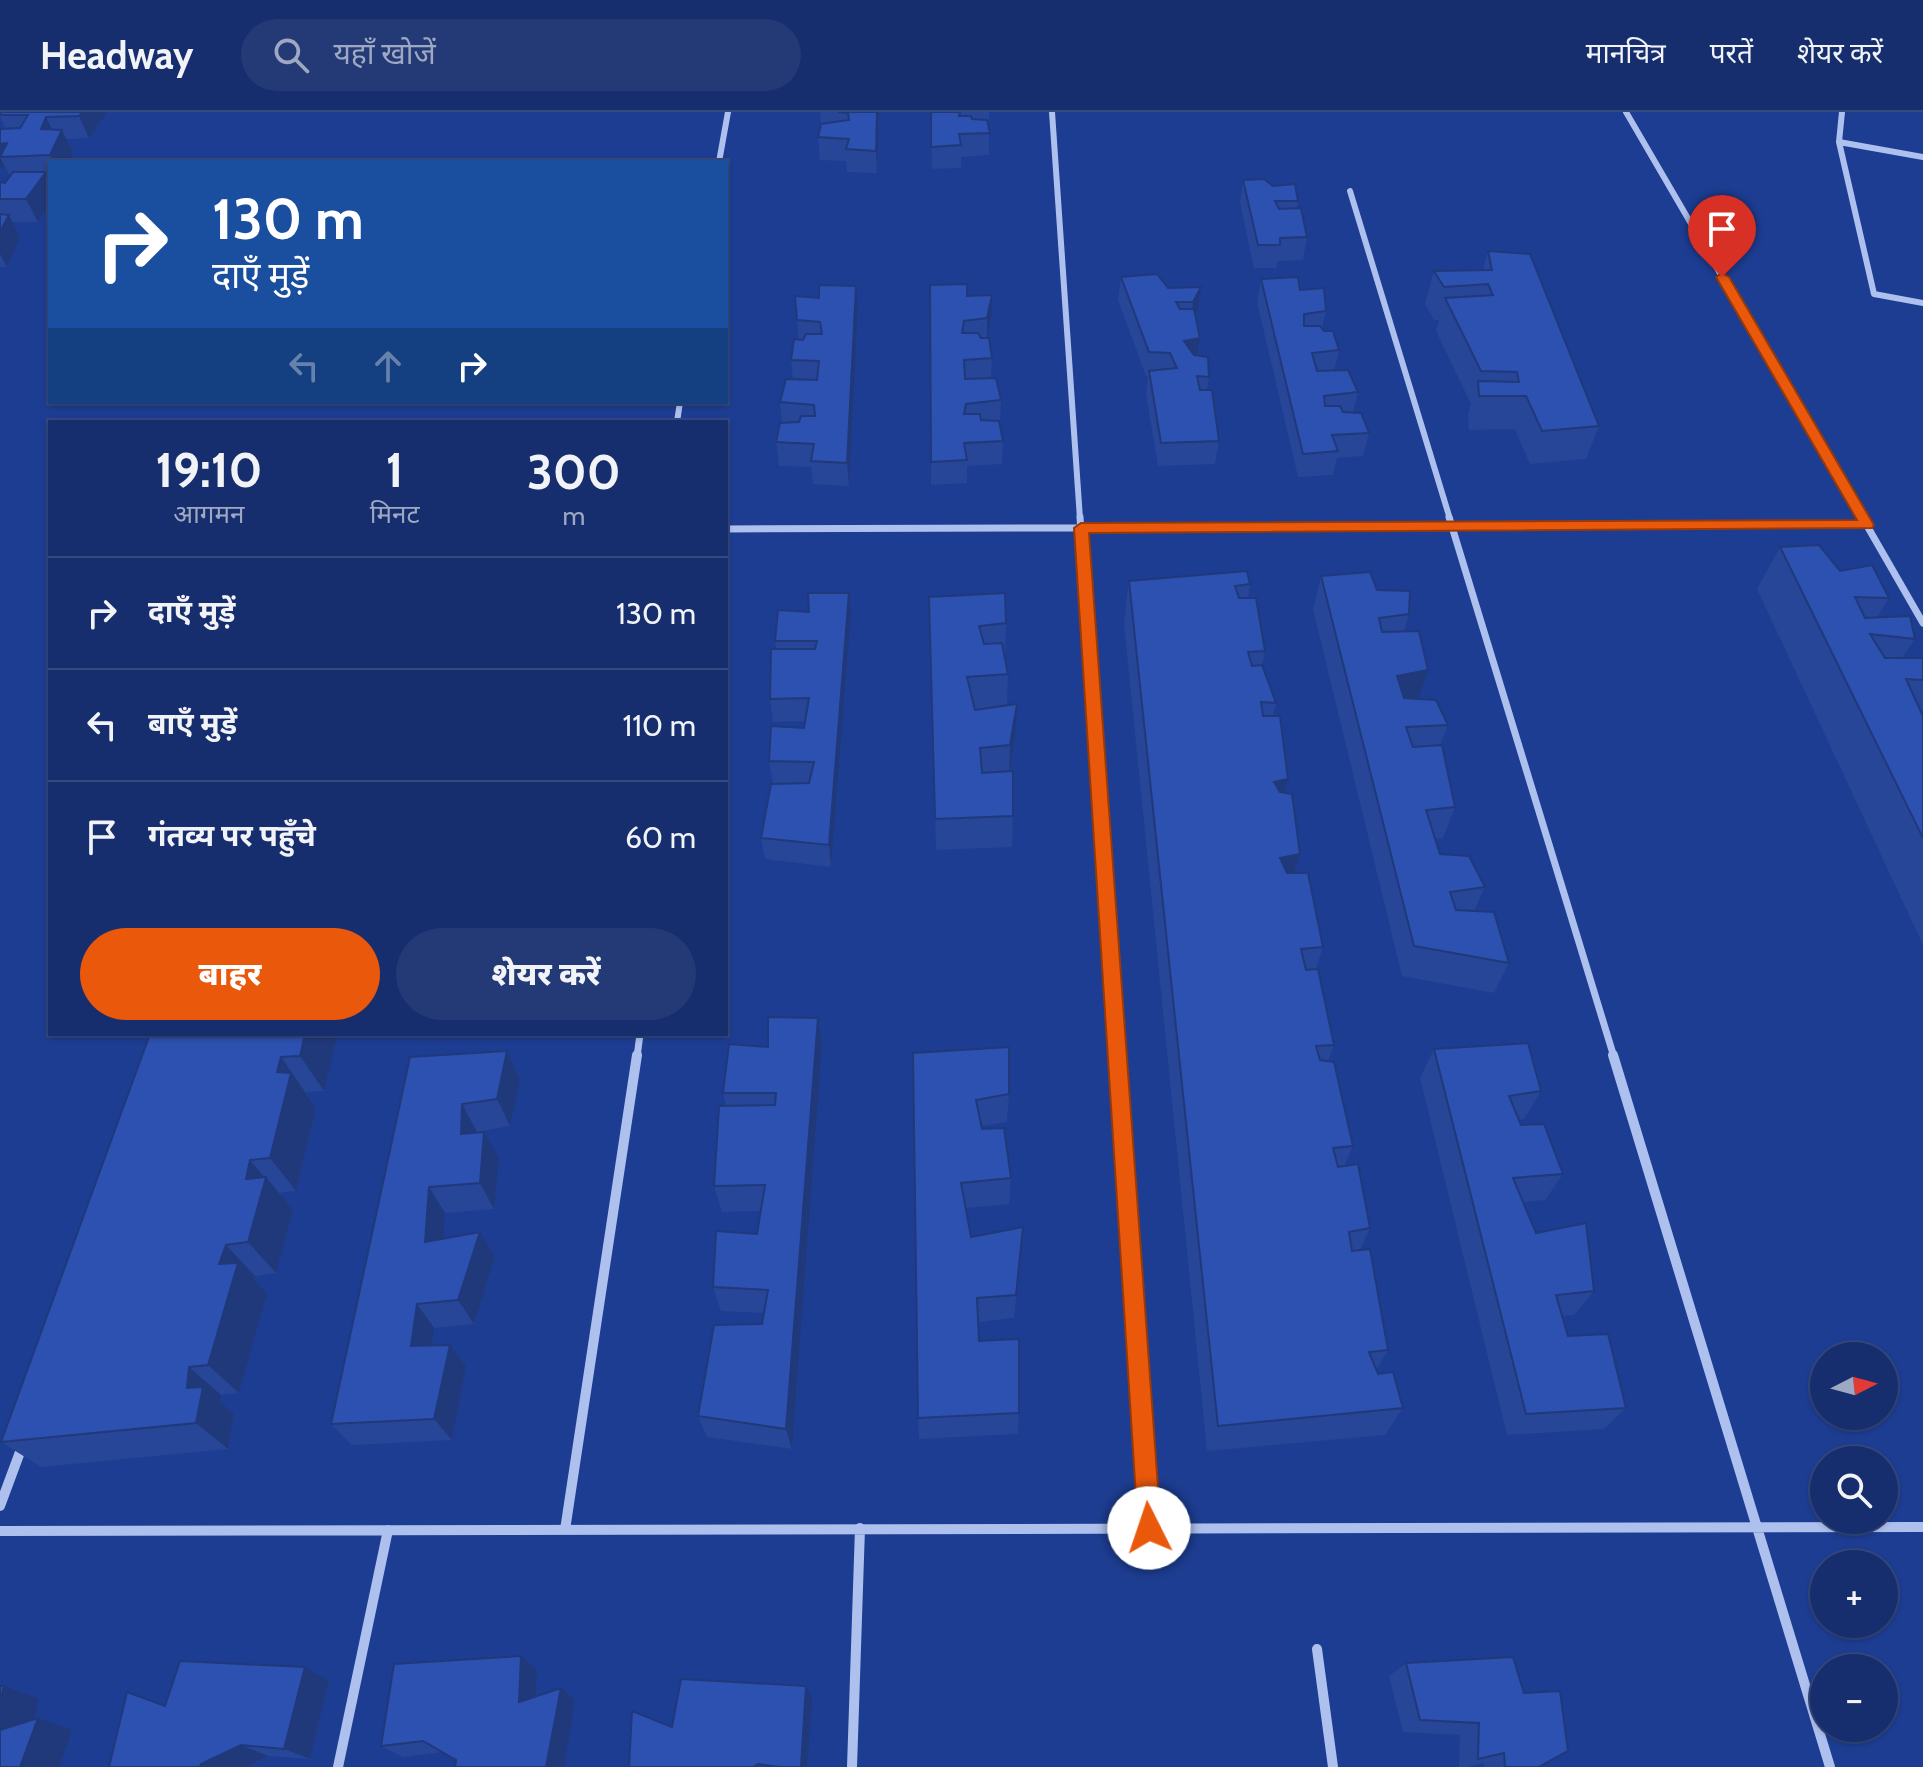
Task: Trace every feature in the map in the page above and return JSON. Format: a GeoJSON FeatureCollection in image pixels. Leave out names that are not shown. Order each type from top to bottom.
{"type":"FeatureCollection","features":[{"type":"Feature","properties":{"kind":"street"},"geometry":{"type":"LineString","coordinates":[[719,160],[728,112]]}},
{"type":"Feature","properties":{"kind":"street"},"geometry":{"type":"LineString","coordinates":[[1052,112],[1149,1528]]}},
{"type":"Feature","properties":{"kind":"street"},"geometry":{"type":"LineString","coordinates":[[1626,112],[1923,623]]}},
{"type":"Feature","properties":{"kind":"street"},"geometry":{"type":"LineString","coordinates":[[1842,112],[1839,142],[1874,294],[1923,303]]}},
{"type":"Feature","properties":{"kind":"street"},"geometry":{"type":"LineString","coordinates":[[1839,142],[1923,157]]}},
{"type":"Feature","properties":{"kind":"street"},"geometry":{"type":"LineString","coordinates":[[1350,191],[1830,1767]]}},
{"type":"Feature","properties":{"kind":"street"},"geometry":{"type":"LineString","coordinates":[[728,529],[1867,525]]}},
{"type":"Feature","properties":{"kind":"street"},"geometry":{"type":"LineString","coordinates":[[565,1530],[640,1036]]}},
{"type":"Feature","properties":{"kind":"street"},"geometry":{"type":"LineString","coordinates":[[0,1506],[27,1432]]}},
{"type":"Feature","properties":{"kind":"street"},"geometry":{"type":"LineString","coordinates":[[0,1531],[1923,1527]]}},
{"type":"Feature","properties":{"kind":"street"},"geometry":{"type":"LineString","coordinates":[[852,1767],[860,1528]]}},
{"type":"Feature","properties":{"kind":"street"},"geometry":{"type":"LineString","coordinates":[[338,1767],[388,1530]]}},
{"type":"Feature","properties":{"kind":"street"},"geometry":{"type":"LineString","coordinates":[[1317,1649],[1333,1767]]}},
{"type":"Feature","properties":{"kind":"building"},"geometry":{"type":"Polygon","coordinates":[[[1,112],[82,112],[79,116],[46,117],[41,129],[62,130],[50,155],[0,157],[7,143],[0,144],[0,129],[20,128],[28,115],[0,115],[1,112]]]}},
{"type":"Feature","properties":{"kind":"building"},"geometry":{"type":"Polygon","coordinates":[[[838,112],[877,112],[876,151],[846,149],[849,139],[818,137],[821,124],[849,120],[848,113],[838,112]]]}},
{"type":"Feature","properties":{"kind":"building"},"geometry":{"type":"Polygon","coordinates":[[[931,112],[960,112],[959,116],[987,120],[990,133],[959,134],[961,145],[931,147],[931,112]]]}},
{"type":"Feature","properties":{"kind":"building"},"geometry":{"type":"Polygon","coordinates":[[[13,172],[46,172],[26,199],[0,199],[0,182],[5,183],[13,172]]]}},
{"type":"Feature","properties":{"kind":"building"},"geometry":{"type":"Polygon","coordinates":[[[1264,179],[1273,186],[1295,184],[1298,201],[1275,201],[1279,209],[1301,208],[1307,237],[1280,238],[1280,245],[1258,245],[1243,180],[1264,179]]]}},
{"type":"Feature","properties":{"kind":"building"},"geometry":{"type":"Polygon","coordinates":[[[0,214],[9,215],[0,232],[0,214]]]}},
{"type":"Feature","properties":{"kind":"building"},"geometry":{"type":"Polygon","coordinates":[[[1488,251],[1530,254],[1599,426],[1542,431],[1526,396],[1479,396],[1478,381],[1519,382],[1517,372],[1481,371],[1445,298],[1493,295],[1488,284],[1444,287],[1434,271],[1492,270],[1488,251]]]}},
{"type":"Feature","properties":{"kind":"building"},"geometry":{"type":"Polygon","coordinates":[[[1157,274],[1168,288],[1201,287],[1193,302],[1176,302],[1180,309],[1194,309],[1200,338],[1184,341],[1194,355],[1208,357],[1209,377],[1197,376],[1200,390],[1212,390],[1219,441],[1161,443],[1149,371],[1177,368],[1170,353],[1149,352],[1121,277],[1157,274]]]}},
{"type":"Feature","properties":{"kind":"building"},"geometry":{"type":"Polygon","coordinates":[[[1298,277],[1300,290],[1324,288],[1326,311],[1304,314],[1304,326],[1320,326],[1324,331],[1333,331],[1339,350],[1312,353],[1317,371],[1348,370],[1358,392],[1324,396],[1325,406],[1340,406],[1343,412],[1361,413],[1369,433],[1332,435],[1338,451],[1303,454],[1261,279],[1298,277]]]}},
{"type":"Feature","properties":{"kind":"building"},"geometry":{"type":"Polygon","coordinates":[[[967,284],[967,296],[992,295],[987,318],[964,321],[962,333],[978,333],[981,338],[989,338],[992,358],[964,360],[965,379],[996,378],[1001,400],[966,404],[964,414],[980,414],[981,420],[999,421],[1003,441],[964,443],[967,460],[931,462],[930,285],[967,284]]]}},
{"type":"Feature","properties":{"kind":"building"},"geometry":{"type":"Polygon","coordinates":[[[819,285],[856,286],[847,463],[811,461],[814,444],[776,442],[780,423],[799,422],[801,416],[815,416],[814,405],[780,402],[786,379],[817,380],[819,361],[791,360],[794,339],[803,340],[806,334],[822,334],[820,322],[797,320],[795,296],[819,298],[819,285]]]}},
{"type":"Feature","properties":{"kind":"building"},"geometry":{"type":"Polygon","coordinates":[[[1819,545],[1840,571],[1872,565],[1889,598],[1855,597],[1865,618],[1910,616],[1915,639],[1870,634],[1885,658],[1923,658],[1923,680],[1906,679],[1923,716],[1923,838],[1780,547],[1819,545]]]}},
{"type":"Feature","properties":{"kind":"building"},"geometry":{"type":"Polygon","coordinates":[[[1247,571],[1250,584],[1235,586],[1239,598],[1256,598],[1265,651],[1248,652],[1252,666],[1262,665],[1276,703],[1261,702],[1263,716],[1280,716],[1288,779],[1274,782],[1280,792],[1292,794],[1300,854],[1280,858],[1287,873],[1308,873],[1323,947],[1301,949],[1306,970],[1318,969],[1334,1045],[1316,1046],[1320,1060],[1334,1062],[1353,1146],[1333,1148],[1338,1167],[1358,1164],[1370,1228],[1349,1232],[1352,1251],[1370,1249],[1388,1350],[1369,1352],[1378,1374],[1393,1372],[1403,1408],[1218,1426],[1129,581],[1247,571]]]}},
{"type":"Feature","properties":{"kind":"building"},"geometry":{"type":"Polygon","coordinates":[[[1370,572],[1377,590],[1410,591],[1409,614],[1379,618],[1382,632],[1419,631],[1428,670],[1397,676],[1404,698],[1436,700],[1448,725],[1406,727],[1413,747],[1442,745],[1455,807],[1426,810],[1440,854],[1469,856],[1485,887],[1450,892],[1456,910],[1494,912],[1509,963],[1414,946],[1321,576],[1370,572]]]}},
{"type":"Feature","properties":{"kind":"building"},"geometry":{"type":"Polygon","coordinates":[[[808,593],[849,593],[829,845],[761,838],[771,784],[809,783],[814,762],[769,761],[771,726],[804,728],[809,698],[770,699],[771,649],[815,649],[817,641],[775,641],[778,610],[809,612],[808,593]]]}},
{"type":"Feature","properties":{"kind":"building"},"geometry":{"type":"Polygon","coordinates":[[[1005,593],[1006,623],[979,626],[984,644],[1002,643],[1008,674],[967,677],[975,710],[1017,704],[1010,745],[980,748],[982,773],[1013,771],[1013,816],[935,819],[929,597],[1005,593]]]}},
{"type":"Feature","properties":{"kind":"building"},"geometry":{"type":"Polygon","coordinates":[[[768,1017],[818,1018],[786,1429],[698,1416],[714,1325],[762,1324],[768,1290],[713,1287],[716,1231],[757,1234],[765,1185],[714,1186],[719,1106],[775,1105],[776,1093],[723,1093],[729,1044],[768,1047],[768,1017]]]}},
{"type":"Feature","properties":{"kind":"building"},"geometry":{"type":"Polygon","coordinates":[[[149,1036],[305,1036],[300,1056],[281,1057],[277,1072],[291,1073],[270,1158],[250,1160],[246,1179],[266,1177],[248,1242],[226,1245],[219,1264],[238,1263],[208,1365],[189,1367],[187,1388],[203,1387],[196,1423],[1,1442],[149,1036]]]}},
{"type":"Feature","properties":{"kind":"building"},"geometry":{"type":"Polygon","coordinates":[[[1528,1043],[1541,1091],[1509,1096],[1521,1125],[1544,1124],[1563,1174],[1513,1178],[1536,1233],[1586,1223],[1594,1291],[1556,1295],[1568,1336],[1608,1334],[1626,1408],[1526,1414],[1434,1049],[1528,1043]]]}},
{"type":"Feature","properties":{"kind":"building"},"geometry":{"type":"Polygon","coordinates":[[[1009,1047],[1009,1094],[976,1100],[982,1129],[1004,1128],[1011,1178],[961,1183],[971,1237],[1023,1227],[1016,1295],[977,1298],[979,1341],[1019,1339],[1019,1413],[918,1418],[913,1053],[1009,1047]]]}},
{"type":"Feature","properties":{"kind":"building"},"geometry":{"type":"Polygon","coordinates":[[[507,1051],[497,1099],[462,1104],[461,1134],[484,1132],[480,1183],[429,1187],[425,1242],[480,1232],[458,1300],[417,1304],[411,1346],[450,1345],[434,1419],[331,1424],[410,1057],[507,1051]]]}},
{"type":"Feature","properties":{"kind":"building"},"geometry":{"type":"Polygon","coordinates":[[[521,1656],[519,1702],[561,1688],[546,1767],[455,1767],[456,1760],[423,1741],[381,1746],[394,1664],[521,1656]]]}},
{"type":"Feature","properties":{"kind":"building"},"geometry":{"type":"Polygon","coordinates":[[[1513,1657],[1524,1693],[1560,1691],[1568,1751],[1539,1767],[1505,1767],[1504,1753],[1478,1759],[1479,1723],[1420,1720],[1406,1663],[1513,1657]]]}},
{"type":"Feature","properties":{"kind":"building"},"geometry":{"type":"Polygon","coordinates":[[[180,1661],[305,1667],[284,1749],[241,1745],[200,1767],[109,1767],[127,1692],[165,1706],[180,1661]]]}},
{"type":"Feature","properties":{"kind":"building"},"geometry":{"type":"Polygon","coordinates":[[[681,1679],[806,1686],[801,1767],[758,1764],[753,1767],[629,1767],[632,1711],[672,1727],[681,1679]]]}},
{"type":"Feature","properties":{"kind":"building"},"geometry":{"type":"Polygon","coordinates":[[[38,1718],[20,1767],[0,1767],[0,1730],[38,1718]]]}},
{"type":"Feature","properties":{"kind":"route"},"geometry":{"type":"LineString","coordinates":[[1149,1528],[1081,528],[1867,525],[1722,277]]}}]}
